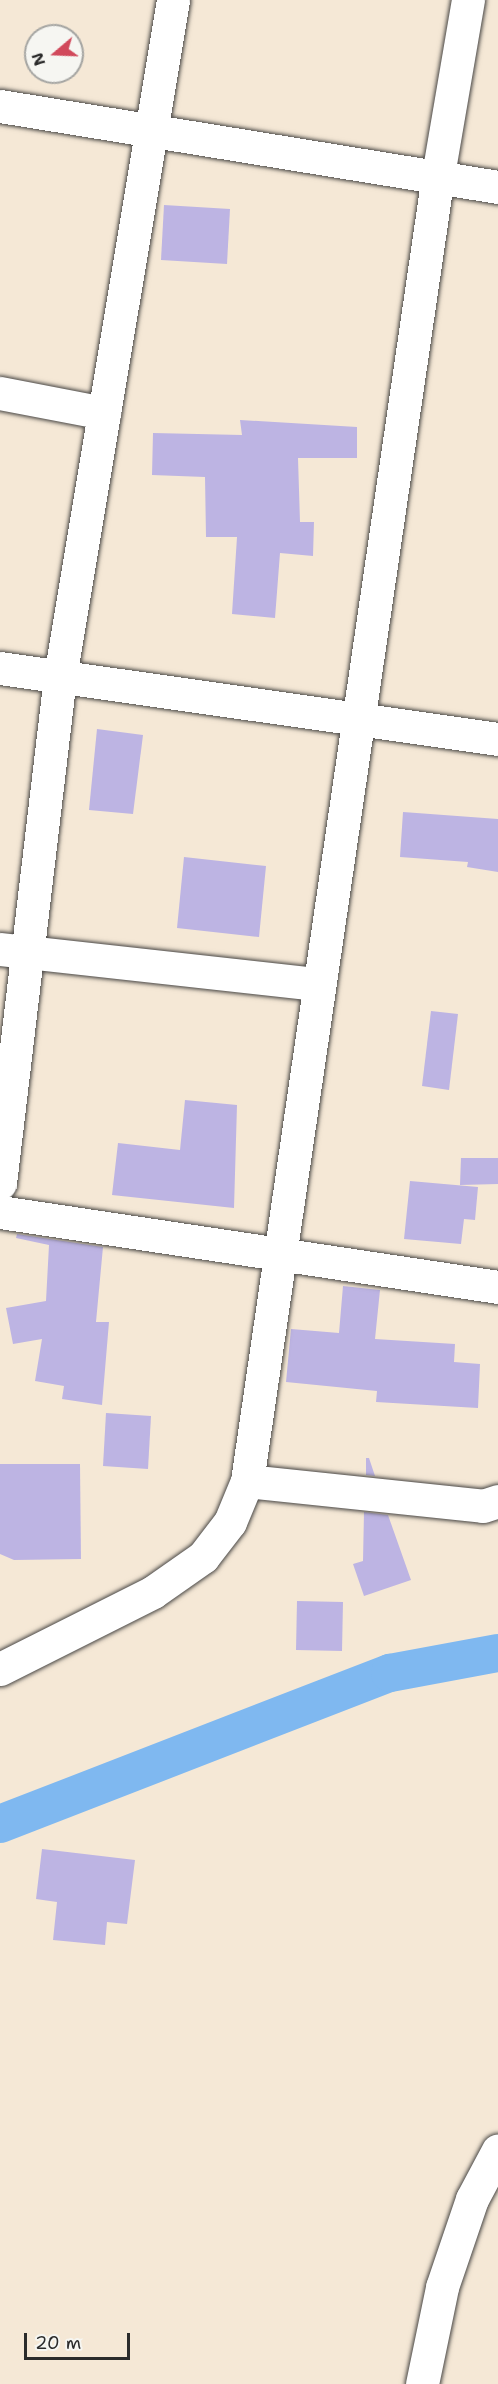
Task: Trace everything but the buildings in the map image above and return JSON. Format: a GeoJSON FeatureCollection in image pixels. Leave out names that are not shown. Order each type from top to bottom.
{"type":"FeatureCollection","features":[{"type":"Feature","properties":{"kind":"street"},"geometry":{"type":"LineString","coordinates":[[0,1183],[13,951],[173,0]]}},
{"type":"Feature","properties":{"kind":"street"},"geometry":{"type":"LineString","coordinates":[[0,1669],[115,1613],[203,1557],[230,1522],[247,1481],[437,181],[468,0]]}},
{"type":"Feature","properties":{"kind":"street"},"geometry":{"type":"LineString","coordinates":[[0,106],[437,181],[498,187]]}},
{"type":"Feature","properties":{"kind":"street"},"geometry":{"type":"LineString","coordinates":[[0,393],[104,413]]}},
{"type":"Feature","properties":{"kind":"street"},"geometry":{"type":"LineString","coordinates":[[0,668],[498,739]]}},
{"type":"Feature","properties":{"kind":"street"},"geometry":{"type":"LineString","coordinates":[[13,951],[319,984]]}},
{"type":"Feature","properties":{"kind":"street"},"geometry":{"type":"LineString","coordinates":[[0,1212],[279,1257],[498,1287]]}},
{"type":"Feature","properties":{"kind":"street"},"geometry":{"type":"LineString","coordinates":[[247,1481],[483,1506],[498,1501]]}},
{"type":"Feature","properties":{"kind":"street"},"geometry":{"type":"LineString","coordinates":[[422,2384],[442,2287],[472,2199],[498,2150]]}},
{"type":"Feature","properties":{"kind":"waterway"},"geometry":{"type":"LineString","coordinates":[[0,1824],[390,1673],[498,1653]]}}]}
